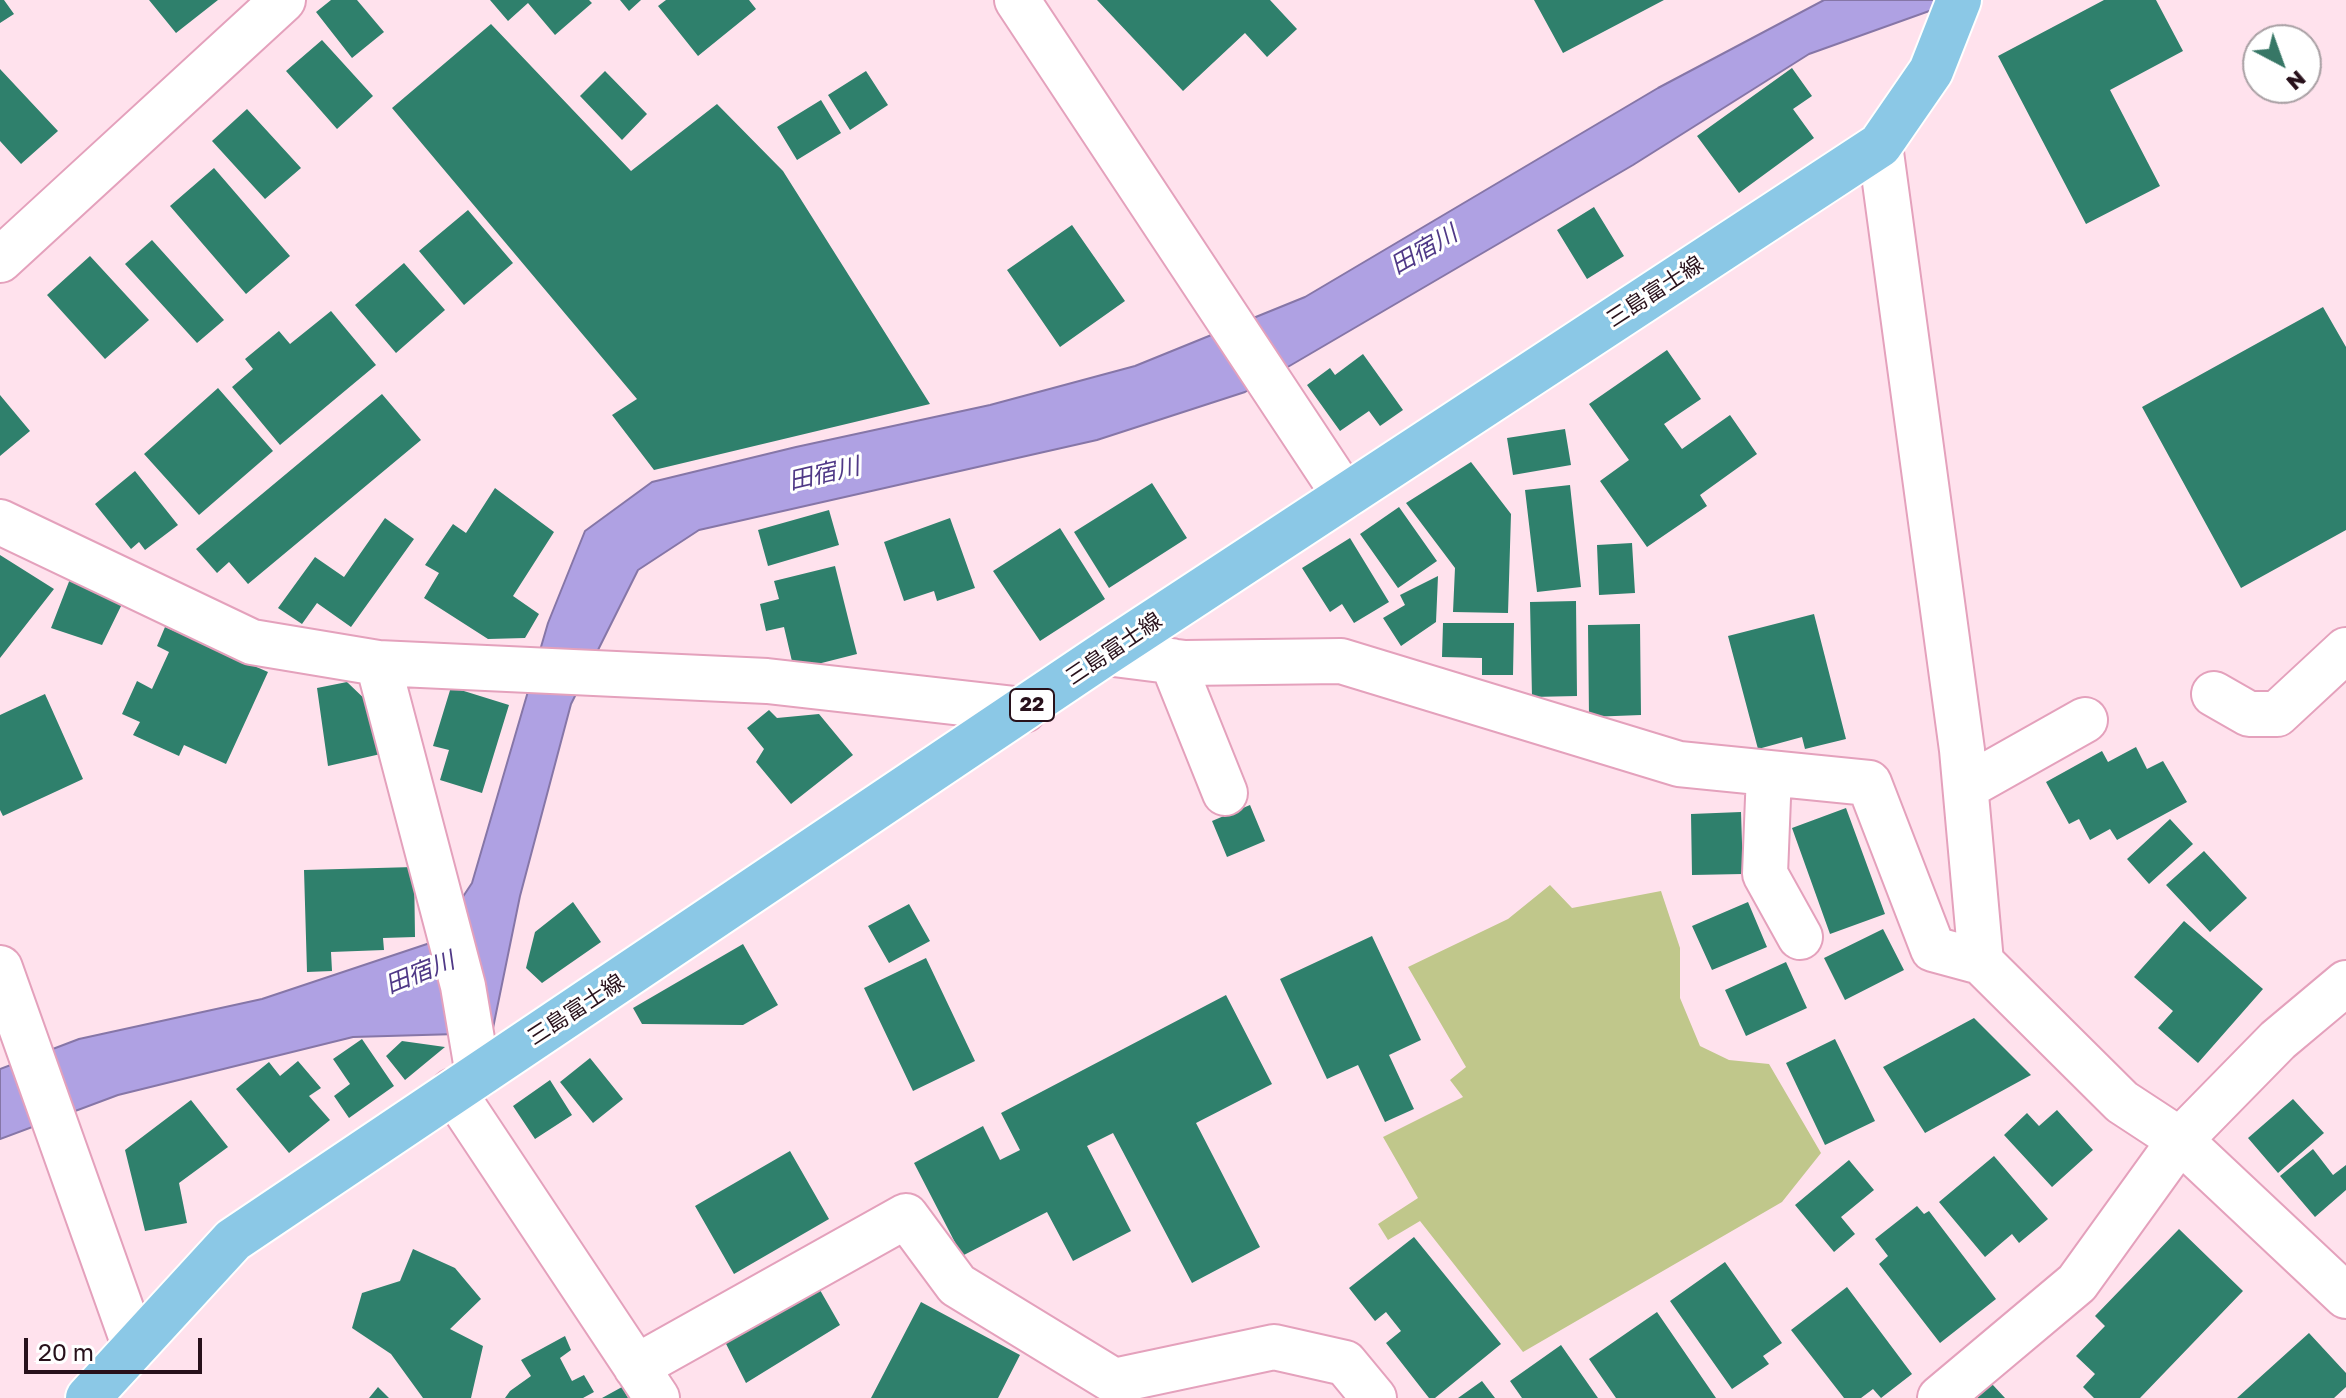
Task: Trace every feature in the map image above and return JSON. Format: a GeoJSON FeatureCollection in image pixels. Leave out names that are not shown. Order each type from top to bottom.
{"type":"FeatureCollection","features":[{"type":"Feature","properties":{"kind":"main road","name":"三島富士線"},"geometry":{"type":"LineString","coordinates":[[88,1398],[233,1240],[469,1074],[1880,145],[1931,71],[1958,3]]}},
{"type":"Feature","properties":{"kind":"street"},"geometry":{"type":"LineString","coordinates":[[0,260],[283,0]]}},
{"type":"Feature","properties":{"kind":"street"},"geometry":{"type":"LineString","coordinates":[[1017,0],[1345,496]]}},
{"type":"Feature","properties":{"kind":"street"},"geometry":{"type":"LineString","coordinates":[[1880,145],[1966,787],[1981,962]]}},
{"type":"Feature","properties":{"kind":"street"},"geometry":{"type":"LineString","coordinates":[[0,522],[252,642],[378,663],[767,681],[1024,710]]}},
{"type":"Feature","properties":{"kind":"street"},"geometry":{"type":"LineString","coordinates":[[2214,694],[2249,714],[2277,714],[2346,650]]}},
{"type":"Feature","properties":{"kind":"street"},"geometry":{"type":"LineString","coordinates":[[1106,653],[1172,661],[1341,661],[1679,764],[1869,783],[1933,949],[1981,962],[2122,1102],[2180,1140],[2346,1296]]}},
{"type":"Feature","properties":{"kind":"street"},"geometry":{"type":"LineString","coordinates":[[1172,661],[1225,793]]}},
{"type":"Feature","properties":{"kind":"street"},"geometry":{"type":"LineString","coordinates":[[378,663],[463,986],[469,1074],[647,1382],[906,1216],[957,1285],[1114,1381],[1274,1347],[1345,1363],[1374,1398]]}},
{"type":"Feature","properties":{"kind":"street"},"geometry":{"type":"LineString","coordinates":[[1966,787],[2085,720]]}},
{"type":"Feature","properties":{"kind":"street"},"geometry":{"type":"LineString","coordinates":[[1769,773],[1765,874],[1800,937]]}},
{"type":"Feature","properties":{"kind":"street"},"geometry":{"type":"LineString","coordinates":[[0,968],[66,1146],[134,1345]]}},
{"type":"Feature","properties":{"kind":"street"},"geometry":{"type":"LineString","coordinates":[[1940,1398],[2077,1283],[2180,1140],[2278,1040],[2346,983]]}},
{"type":"Feature","properties":{"kind":"green space"},"geometry":{"type":"Polygon","coordinates":[[[1550,885],[1572,908],[1661,891],[1680,948],[1680,998],[1700,1046],[1729,1060],[1769,1064],[1821,1153],[1782,1202],[1523,1352],[1420,1221],[1388,1240],[1378,1224],[1418,1198],[1383,1137],[1463,1097],[1450,1080],[1466,1067],[1408,967],[1508,919],[1550,885]]]}},
{"type":"Feature","properties":{"kind":"water","name":"田宿川"},"geometry":{"type":"Polygon","coordinates":[[[1824,0],[1960,0],[1809,54],[1633,165],[1245,392],[1097,440],[699,530],[638,570],[571,704],[520,896],[492,1033],[353,1037],[118,1095],[0,1139],[0,1069],[79,1039],[262,999],[433,942],[472,883],[548,623],[585,531],[652,482],[990,405],[1135,366],[1305,297],[1658,88],[1824,0]]]}},
{"type":"Feature","properties":{"kind":"building"},"geometry":{"type":"Polygon","coordinates":[[[0,0],[4,0],[14,14],[0,23],[0,0]]]}},
{"type":"Feature","properties":{"kind":"building"},"geometry":{"type":"Polygon","coordinates":[[[149,0],[218,0],[176,33],[149,0]]]}},
{"type":"Feature","properties":{"kind":"building"},"geometry":{"type":"Polygon","coordinates":[[[331,0],[357,0],[384,32],[352,58],[316,12],[331,0]]]}},
{"type":"Feature","properties":{"kind":"building"},"geometry":{"type":"Polygon","coordinates":[[[490,0],[589,0],[592,3],[555,35],[528,3],[508,21],[490,0]]]}},
{"type":"Feature","properties":{"kind":"building"},"geometry":{"type":"Polygon","coordinates":[[[620,0],[641,0],[629,11],[620,0]]]}},
{"type":"Feature","properties":{"kind":"building"},"geometry":{"type":"Polygon","coordinates":[[[666,0],[749,0],[756,9],[698,56],[658,6],[666,0]]]}},
{"type":"Feature","properties":{"kind":"building"},"geometry":{"type":"Polygon","coordinates":[[[1097,0],[1270,0],[1297,29],[1267,57],[1245,33],[1183,91],[1097,0]]]}},
{"type":"Feature","properties":{"kind":"building"},"geometry":{"type":"Polygon","coordinates":[[[1534,0],[1664,0],[1563,53],[1534,0]]]}},
{"type":"Feature","properties":{"kind":"building"},"geometry":{"type":"Polygon","coordinates":[[[2104,0],[2156,0],[2183,51],[2110,90],[2160,186],[2086,224],[1998,56],[2104,0]]]}},
{"type":"Feature","properties":{"kind":"building"},"geometry":{"type":"Polygon","coordinates":[[[491,24],[631,171],[717,104],[783,171],[930,404],[654,470],[612,415],[637,399],[392,108],[491,24]]]}},
{"type":"Feature","properties":{"kind":"building"},"geometry":{"type":"Polygon","coordinates":[[[322,40],[373,96],[337,129],[286,71],[322,40]]]}},
{"type":"Feature","properties":{"kind":"building"},"geometry":{"type":"Polygon","coordinates":[[[1792,68],[1812,96],[1793,109],[1814,138],[1739,193],[1697,136],[1792,68]]]}},
{"type":"Feature","properties":{"kind":"building"},"geometry":{"type":"Polygon","coordinates":[[[0,69],[58,131],[21,164],[0,141],[0,69]]]}},
{"type":"Feature","properties":{"kind":"building"},"geometry":{"type":"Polygon","coordinates":[[[605,71],[647,114],[622,140],[580,96],[605,71]]]}},
{"type":"Feature","properties":{"kind":"building"},"geometry":{"type":"Polygon","coordinates":[[[866,71],[888,105],[850,130],[828,95],[866,71]]]}},
{"type":"Feature","properties":{"kind":"building"},"geometry":{"type":"Polygon","coordinates":[[[821,100],[841,133],[797,160],[777,127],[821,100]]]}},
{"type":"Feature","properties":{"kind":"building"},"geometry":{"type":"Polygon","coordinates":[[[247,109],[301,168],[265,199],[212,141],[247,109]]]}},
{"type":"Feature","properties":{"kind":"building"},"geometry":{"type":"Polygon","coordinates":[[[214,168],[290,256],[246,294],[170,206],[214,168]]]}},
{"type":"Feature","properties":{"kind":"building"},"geometry":{"type":"Polygon","coordinates":[[[1594,207],[1624,256],[1587,279],[1557,230],[1594,207]]]}},
{"type":"Feature","properties":{"kind":"building"},"geometry":{"type":"Polygon","coordinates":[[[468,210],[513,263],[464,305],[419,251],[468,210]]]}},
{"type":"Feature","properties":{"kind":"building"},"geometry":{"type":"Polygon","coordinates":[[[1072,225],[1125,301],[1060,347],[1007,270],[1072,225]]]}},
{"type":"Feature","properties":{"kind":"building"},"geometry":{"type":"Polygon","coordinates":[[[152,240],[224,320],[197,343],[125,264],[152,240]]]}},
{"type":"Feature","properties":{"kind":"building"},"geometry":{"type":"Polygon","coordinates":[[[90,256],[149,320],[105,359],[47,295],[90,256]]]}},
{"type":"Feature","properties":{"kind":"building"},"geometry":{"type":"Polygon","coordinates":[[[404,263],[445,310],[396,353],[355,305],[404,263]]]}},
{"type":"Feature","properties":{"kind":"building"},"geometry":{"type":"Polygon","coordinates":[[[2323,307],[2346,347],[2346,530],[2241,588],[2142,407],[2323,307]]]}},
{"type":"Feature","properties":{"kind":"building"},"geometry":{"type":"Polygon","coordinates":[[[331,311],[376,365],[280,445],[232,387],[253,369],[245,359],[279,331],[290,344],[331,311]]]}},
{"type":"Feature","properties":{"kind":"building"},"geometry":{"type":"Polygon","coordinates":[[[1667,350],[1701,399],[1664,424],[1682,449],[1730,415],[1757,454],[1700,495],[1707,506],[1647,547],[1600,481],[1629,460],[1589,404],[1667,350]]]}},
{"type":"Feature","properties":{"kind":"building"},"geometry":{"type":"Polygon","coordinates":[[[1363,354],[1403,410],[1380,426],[1369,411],[1340,431],[1307,385],[1330,368],[1335,375],[1363,354]]]}},
{"type":"Feature","properties":{"kind":"building"},"geometry":{"type":"Polygon","coordinates":[[[218,388],[273,451],[199,515],[144,454],[218,388]]]}},
{"type":"Feature","properties":{"kind":"building"},"geometry":{"type":"Polygon","coordinates":[[[382,394],[421,440],[248,584],[229,562],[217,573],[196,549],[382,394]]]}},
{"type":"Feature","properties":{"kind":"building"},"geometry":{"type":"Polygon","coordinates":[[[0,395],[30,431],[0,456],[0,395]]]}},
{"type":"Feature","properties":{"kind":"building"},"geometry":{"type":"Polygon","coordinates":[[[1565,429],[1571,465],[1513,475],[1507,438],[1565,429]]]}},
{"type":"Feature","properties":{"kind":"building"},"geometry":{"type":"Polygon","coordinates":[[[1471,462],[1511,514],[1508,613],[1453,612],[1455,568],[1406,503],[1471,462]]]}},
{"type":"Feature","properties":{"kind":"building"},"geometry":{"type":"Polygon","coordinates":[[[135,471],[178,525],[145,550],[139,542],[131,549],[95,504],[135,471]]]}},
{"type":"Feature","properties":{"kind":"building"},"geometry":{"type":"Polygon","coordinates":[[[1152,483],[1187,538],[1109,588],[1074,532],[1152,483]]]}},
{"type":"Feature","properties":{"kind":"building"},"geometry":{"type":"Polygon","coordinates":[[[1570,485],[1581,587],[1537,592],[1525,490],[1570,485]]]}},
{"type":"Feature","properties":{"kind":"building"},"geometry":{"type":"Polygon","coordinates":[[[495,488],[554,532],[513,596],[539,614],[525,638],[488,639],[424,598],[439,573],[425,565],[453,524],[466,533],[495,488]]]}},
{"type":"Feature","properties":{"kind":"building"},"geometry":{"type":"Polygon","coordinates":[[[1399,507],[1437,561],[1398,588],[1360,534],[1399,507]]]}},
{"type":"Feature","properties":{"kind":"building"},"geometry":{"type":"Polygon","coordinates":[[[829,510],[839,545],[768,566],[758,530],[829,510]]]}},
{"type":"Feature","properties":{"kind":"building"},"geometry":{"type":"Polygon","coordinates":[[[385,518],[414,539],[351,627],[317,603],[302,624],[278,608],[315,557],[344,577],[385,518]]]}},
{"type":"Feature","properties":{"kind":"building"},"geometry":{"type":"Polygon","coordinates":[[[950,518],[975,588],[937,601],[934,591],[904,601],[884,542],[950,518]]]}},
{"type":"Feature","properties":{"kind":"building"},"geometry":{"type":"Polygon","coordinates":[[[1060,528],[1105,599],[1040,641],[993,571],[1060,528]]]}},
{"type":"Feature","properties":{"kind":"building"},"geometry":{"type":"Polygon","coordinates":[[[1350,538],[1389,602],[1354,623],[1342,604],[1330,612],[1302,568],[1350,538]]]}},
{"type":"Feature","properties":{"kind":"building"},"geometry":{"type":"Polygon","coordinates":[[[1632,543],[1635,593],[1599,595],[1597,545],[1632,543]]]}},
{"type":"Feature","properties":{"kind":"building"},"geometry":{"type":"Polygon","coordinates":[[[0,555],[54,589],[0,658],[0,555]]]}},
{"type":"Feature","properties":{"kind":"building"},"geometry":{"type":"Polygon","coordinates":[[[835,566],[857,654],[794,670],[784,627],[766,631],[760,604],[779,599],[774,581],[835,566]]]}},
{"type":"Feature","properties":{"kind":"building"},"geometry":{"type":"Polygon","coordinates":[[[1438,576],[1436,622],[1401,646],[1383,618],[1405,605],[1400,595],[1438,576]]]}},
{"type":"Feature","properties":{"kind":"building"},"geometry":{"type":"Polygon","coordinates":[[[70,579],[123,602],[102,645],[51,628],[70,579]]]}},
{"type":"Feature","properties":{"kind":"building"},"geometry":{"type":"Polygon","coordinates":[[[1576,601],[1577,696],[1532,697],[1530,602],[1576,601]]]}},
{"type":"Feature","properties":{"kind":"building"},"geometry":{"type":"Polygon","coordinates":[[[1814,614],[1846,739],[1805,749],[1802,737],[1758,749],[1728,636],[1814,614]]]}},
{"type":"Feature","properties":{"kind":"building"},"geometry":{"type":"Polygon","coordinates":[[[1443,623],[1514,623],[1513,675],[1482,675],[1482,658],[1442,657],[1443,623]]]}},
{"type":"Feature","properties":{"kind":"building"},"geometry":{"type":"Polygon","coordinates":[[[1640,624],[1641,715],[1589,717],[1588,625],[1640,624]]]}},
{"type":"Feature","properties":{"kind":"building"},"geometry":{"type":"Polygon","coordinates":[[[165,627],[268,672],[226,764],[184,745],[179,756],[133,735],[140,722],[122,714],[137,681],[152,689],[169,652],[157,646],[165,627]]]}},
{"type":"Feature","properties":{"kind":"building"},"geometry":{"type":"Polygon","coordinates":[[[347,682],[372,706],[385,753],[328,766],[317,688],[347,682]]]}},
{"type":"Feature","properties":{"kind":"building"},"geometry":{"type":"Polygon","coordinates":[[[451,687],[509,705],[482,793],[440,780],[449,750],[433,746],[451,687]]]}},
{"type":"Feature","properties":{"kind":"building"},"geometry":{"type":"Polygon","coordinates":[[[45,694],[83,779],[3,816],[0,810],[0,715],[45,694]]]}},
{"type":"Feature","properties":{"kind":"building"},"geometry":{"type":"Polygon","coordinates":[[[769,710],[777,718],[819,714],[853,755],[791,804],[756,762],[764,749],[747,728],[769,710]]]}},
{"type":"Feature","properties":{"kind":"building"},"geometry":{"type":"Polygon","coordinates":[[[2136,747],[2147,769],[2163,761],[2187,802],[2117,840],[2110,829],[2090,840],[2079,819],[2069,824],[2046,782],[2102,751],[2108,762],[2136,747]]]}},
{"type":"Feature","properties":{"kind":"building"},"geometry":{"type":"Polygon","coordinates":[[[1250,805],[1265,841],[1227,857],[1212,821],[1250,805]]]}},
{"type":"Feature","properties":{"kind":"building"},"geometry":{"type":"Polygon","coordinates":[[[1846,808],[1885,914],[1830,934],[1792,828],[1846,808]]]}},
{"type":"Feature","properties":{"kind":"building"},"geometry":{"type":"Polygon","coordinates":[[[1741,812],[1743,874],[1692,875],[1691,814],[1741,812]]]}},
{"type":"Feature","properties":{"kind":"building"},"geometry":{"type":"Polygon","coordinates":[[[2170,819],[2193,844],[2149,884],[2127,859],[2170,819]]]}},
{"type":"Feature","properties":{"kind":"building"},"geometry":{"type":"Polygon","coordinates":[[[2204,851],[2247,898],[2210,932],[2166,885],[2204,851]]]}},
{"type":"Feature","properties":{"kind":"building"},"geometry":{"type":"Polygon","coordinates":[[[414,867],[415,937],[383,938],[384,950],[331,952],[332,971],[307,972],[304,870],[414,867]]]}},
{"type":"Feature","properties":{"kind":"building"},"geometry":{"type":"Polygon","coordinates":[[[573,902],[601,942],[542,983],[526,968],[535,932],[573,902]]]}},
{"type":"Feature","properties":{"kind":"building"},"geometry":{"type":"Polygon","coordinates":[[[1748,902],[1767,947],[1712,970],[1692,926],[1748,902]]]}},
{"type":"Feature","properties":{"kind":"building"},"geometry":{"type":"Polygon","coordinates":[[[909,904],[930,941],[889,963],[868,926],[909,904]]]}},
{"type":"Feature","properties":{"kind":"building"},"geometry":{"type":"Polygon","coordinates":[[[2184,921],[2263,989],[2198,1063],[2158,1028],[2173,1011],[2134,977],[2184,921]]]}},
{"type":"Feature","properties":{"kind":"building"},"geometry":{"type":"Polygon","coordinates":[[[1883,929],[1904,970],[1845,1000],[1824,958],[1883,929]]]}},
{"type":"Feature","properties":{"kind":"building"},"geometry":{"type":"Polygon","coordinates":[[[1372,936],[1421,1040],[1389,1055],[1414,1109],[1385,1122],[1358,1065],[1327,1079],[1280,979],[1372,936]]]}},
{"type":"Feature","properties":{"kind":"building"},"geometry":{"type":"Polygon","coordinates":[[[743,944],[778,1005],[743,1025],[642,1024],[633,1008],[743,944]]]}},
{"type":"Feature","properties":{"kind":"building"},"geometry":{"type":"Polygon","coordinates":[[[926,958],[975,1061],[913,1091],[864,988],[926,958]]]}},
{"type":"Feature","properties":{"kind":"building"},"geometry":{"type":"Polygon","coordinates":[[[1786,962],[1807,1008],[1746,1036],[1725,990],[1786,962]]]}},
{"type":"Feature","properties":{"kind":"building"},"geometry":{"type":"Polygon","coordinates":[[[1226,995],[1272,1084],[1196,1123],[1260,1247],[1192,1283],[1113,1133],[1087,1146],[1131,1231],[1073,1261],[1047,1212],[962,1256],[914,1163],[983,1126],[1000,1160],[1020,1150],[1001,1113],[1226,995]]]}},
{"type":"Feature","properties":{"kind":"building"},"geometry":{"type":"Polygon","coordinates":[[[1974,1018],[2031,1075],[1925,1133],[1883,1067],[1974,1018]]]}},
{"type":"Feature","properties":{"kind":"building"},"geometry":{"type":"Polygon","coordinates":[[[362,1039],[394,1086],[349,1118],[334,1096],[350,1084],[333,1059],[362,1039]]]}},
{"type":"Feature","properties":{"kind":"building"},"geometry":{"type":"Polygon","coordinates":[[[1835,1039],[1875,1121],[1825,1145],[1786,1063],[1835,1039]]]}},
{"type":"Feature","properties":{"kind":"building"},"geometry":{"type":"Polygon","coordinates":[[[402,1041],[445,1047],[405,1080],[386,1056],[402,1041]]]}},
{"type":"Feature","properties":{"kind":"building"},"geometry":{"type":"Polygon","coordinates":[[[590,1058],[623,1099],[593,1123],[560,1082],[590,1058]]]}},
{"type":"Feature","properties":{"kind":"building"},"geometry":{"type":"Polygon","coordinates":[[[298,1061],[321,1088],[309,1096],[330,1120],[289,1153],[236,1089],[269,1062],[280,1076],[298,1061]]]}},
{"type":"Feature","properties":{"kind":"building"},"geometry":{"type":"Polygon","coordinates":[[[550,1080],[572,1115],[535,1139],[513,1106],[550,1080]]]}},
{"type":"Feature","properties":{"kind":"building"},"geometry":{"type":"Polygon","coordinates":[[[2293,1099],[2324,1133],[2278,1173],[2248,1138],[2293,1099]]]}},
{"type":"Feature","properties":{"kind":"building"},"geometry":{"type":"Polygon","coordinates":[[[191,1100],[228,1147],[179,1183],[187,1223],[145,1231],[125,1150],[191,1100]]]}},
{"type":"Feature","properties":{"kind":"building"},"geometry":{"type":"Polygon","coordinates":[[[2057,1110],[2093,1150],[2052,1187],[2004,1135],[2027,1113],[2039,1126],[2057,1110]]]}},
{"type":"Feature","properties":{"kind":"building"},"geometry":{"type":"Polygon","coordinates":[[[2313,1149],[2333,1175],[2346,1165],[2346,1190],[2315,1217],[2280,1176],[2313,1149]]]}},
{"type":"Feature","properties":{"kind":"building"},"geometry":{"type":"Polygon","coordinates":[[[790,1151],[829,1219],[734,1274],[695,1206],[790,1151]]]}},
{"type":"Feature","properties":{"kind":"building"},"geometry":{"type":"Polygon","coordinates":[[[1994,1156],[2048,1219],[2019,1243],[2012,1234],[1985,1257],[1939,1202],[1994,1156]]]}},
{"type":"Feature","properties":{"kind":"building"},"geometry":{"type":"Polygon","coordinates":[[[1849,1160],[1874,1190],[1841,1217],[1855,1234],[1834,1252],[1795,1205],[1849,1160]]]}},
{"type":"Feature","properties":{"kind":"building"},"geometry":{"type":"Polygon","coordinates":[[[1917,1206],[1924,1214],[1929,1211],[1996,1299],[1940,1343],[1879,1264],[1888,1256],[1875,1239],[1917,1206]]]}},
{"type":"Feature","properties":{"kind":"building"},"geometry":{"type":"Polygon","coordinates":[[[2179,1229],[2243,1291],[2140,1398],[2094,1398],[2083,1387],[2095,1374],[2076,1356],[2105,1326],[2095,1316],[2179,1229]]]}},
{"type":"Feature","properties":{"kind":"building"},"geometry":{"type":"Polygon","coordinates":[[[1414,1237],[1501,1344],[1435,1398],[1429,1398],[1386,1343],[1401,1331],[1386,1312],[1375,1321],[1349,1288],[1414,1237]]]}},
{"type":"Feature","properties":{"kind":"building"},"geometry":{"type":"Polygon","coordinates":[[[413,1249],[455,1268],[481,1299],[450,1329],[483,1346],[471,1398],[423,1398],[391,1354],[352,1328],[362,1293],[400,1281],[413,1249]]]}},
{"type":"Feature","properties":{"kind":"building"},"geometry":{"type":"Polygon","coordinates":[[[1725,1262],[1782,1343],[1763,1356],[1769,1364],[1732,1389],[1670,1301],[1725,1262]]]}},
{"type":"Feature","properties":{"kind":"building"},"geometry":{"type":"Polygon","coordinates":[[[816,1283],[840,1325],[746,1383],[722,1336],[816,1283]]]}},
{"type":"Feature","properties":{"kind":"building"},"geometry":{"type":"Polygon","coordinates":[[[1847,1287],[1912,1374],[1881,1398],[1873,1389],[1861,1398],[1844,1398],[1791,1330],[1847,1287]]]}},
{"type":"Feature","properties":{"kind":"building"},"geometry":{"type":"Polygon","coordinates":[[[921,1302],[1020,1355],[998,1398],[871,1398],[921,1302]]]}},
{"type":"Feature","properties":{"kind":"building"},"geometry":{"type":"Polygon","coordinates":[[[1657,1312],[1716,1398],[1616,1398],[1589,1359],[1657,1312]]]}},
{"type":"Feature","properties":{"kind":"building"},"geometry":{"type":"Polygon","coordinates":[[[2309,1333],[2346,1373],[2346,1387],[2334,1398],[2237,1398],[2309,1333]]]}},
{"type":"Feature","properties":{"kind":"building"},"geometry":{"type":"Polygon","coordinates":[[[565,1336],[571,1350],[560,1358],[572,1381],[584,1375],[594,1392],[583,1398],[505,1398],[531,1376],[521,1360],[565,1336]]]}},
{"type":"Feature","properties":{"kind":"building"},"geometry":{"type":"Polygon","coordinates":[[[1561,1345],[1598,1398],[1522,1398],[1510,1381],[1561,1345]]]}},
{"type":"Feature","properties":{"kind":"building"},"geometry":{"type":"Polygon","coordinates":[[[1482,1381],[1495,1398],[1458,1398],[1482,1381]]]}},
{"type":"Feature","properties":{"kind":"building"},"geometry":{"type":"Polygon","coordinates":[[[1992,1384],[2005,1398],[1977,1398],[1992,1384]]]}},
{"type":"Feature","properties":{"kind":"building"},"geometry":{"type":"Polygon","coordinates":[[[378,1387],[389,1398],[369,1398],[378,1387]]]}},
{"type":"Feature","properties":{"kind":"building"},"geometry":{"type":"Polygon","coordinates":[[[622,1387],[628,1398],[602,1398],[622,1387]]]}}]}
